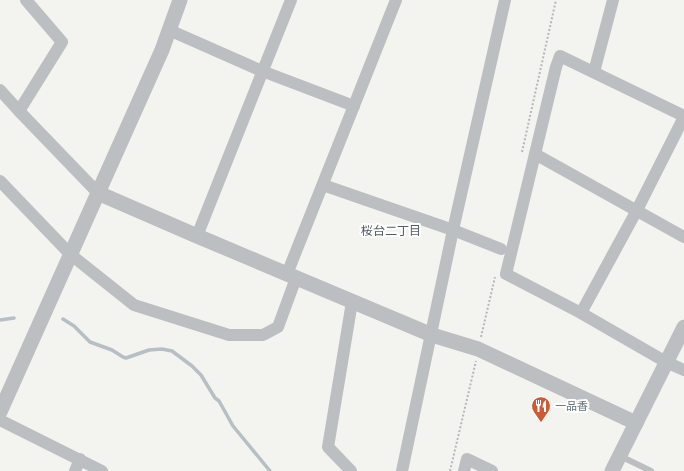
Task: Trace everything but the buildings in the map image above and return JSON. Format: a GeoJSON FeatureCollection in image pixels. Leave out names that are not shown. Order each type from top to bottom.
{"type":"FeatureCollection","features":[{"type":"Feature","properties":{"kind":"street"},"geometry":{"type":"LineString","coordinates":[[19,111],[62,42],[26,0]]}},
{"type":"Feature","properties":{"kind":"street"},"geometry":{"type":"LineString","coordinates":[[0,412],[162,50],[180,0]]}},
{"type":"Feature","properties":{"kind":"street"},"geometry":{"type":"LineString","coordinates":[[197,236],[291,0]]}},
{"type":"Feature","properties":{"kind":"street"},"geometry":{"type":"LineString","coordinates":[[0,181],[70,254],[134,305],[229,335],[263,335],[278,327],[292,276],[322,185],[396,0]]}},
{"type":"Feature","properties":{"kind":"street"},"geometry":{"type":"LineString","coordinates":[[402,471],[453,230],[505,0]]}},
{"type":"Feature","properties":{"kind":"street"},"geometry":{"type":"LineString","coordinates":[[594,72],[613,0]]}},
{"type":"Feature","properties":{"kind":"street"},"geometry":{"type":"LineString","coordinates":[[169,30],[262,71],[354,106]]}},
{"type":"Feature","properties":{"kind":"street"},"geometry":{"type":"LineString","coordinates":[[582,313],[637,210],[684,117],[560,56],[556,67],[506,274],[582,313],[666,362],[684,370]]}},
{"type":"Feature","properties":{"kind":"street"},"geometry":{"type":"LineString","coordinates":[[0,90],[98,193],[432,335],[478,349],[636,423]]}},
{"type":"Feature","properties":{"kind":"street"},"geometry":{"type":"LineString","coordinates":[[535,154],[684,237]]}},
{"type":"Feature","properties":{"kind":"street"},"geometry":{"type":"LineString","coordinates":[[322,185],[453,230],[501,249]]}},
{"type":"Feature","properties":{"kind":"street"},"geometry":{"type":"LineString","coordinates":[[351,471],[328,447],[352,302]]}},
{"type":"Feature","properties":{"kind":"street"},"geometry":{"type":"LineString","coordinates":[[612,471],[684,327]]}},
{"type":"Feature","properties":{"kind":"street"},"geometry":{"type":"LineString","coordinates":[[0,420],[102,471]]}},
{"type":"Feature","properties":{"kind":"street"},"geometry":{"type":"LineString","coordinates":[[75,471],[80,459]]}},
{"type":"Feature","properties":{"kind":"street"},"geometry":{"type":"LineString","coordinates":[[464,471],[467,459],[492,471]]}},
{"type":"Feature","properties":{"kind":"lane"},"geometry":{"type":"LineString","coordinates":[[620,455],[651,471]]}},
{"type":"Feature","properties":{"kind":"waterway"},"geometry":{"type":"LineString","coordinates":[[0,320],[14,318]]}},
{"type":"Feature","properties":{"kind":"waterway"},"geometry":{"type":"LineString","coordinates":[[63,319],[74,326],[90,342],[112,350],[126,358],[149,350],[162,349],[172,351],[201,375],[215,398],[219,401],[233,426],[270,471]]}},
{"type":"Feature","properties":{"kind":"place","name":"一品香"},"geometry":{"type":"Point","coordinates":[541,423]}},
{"type":"Feature","properties":{"kind":"district","name":"桜台二丁目"},"geometry":{"type":"Point","coordinates":[391,231]}}]}
